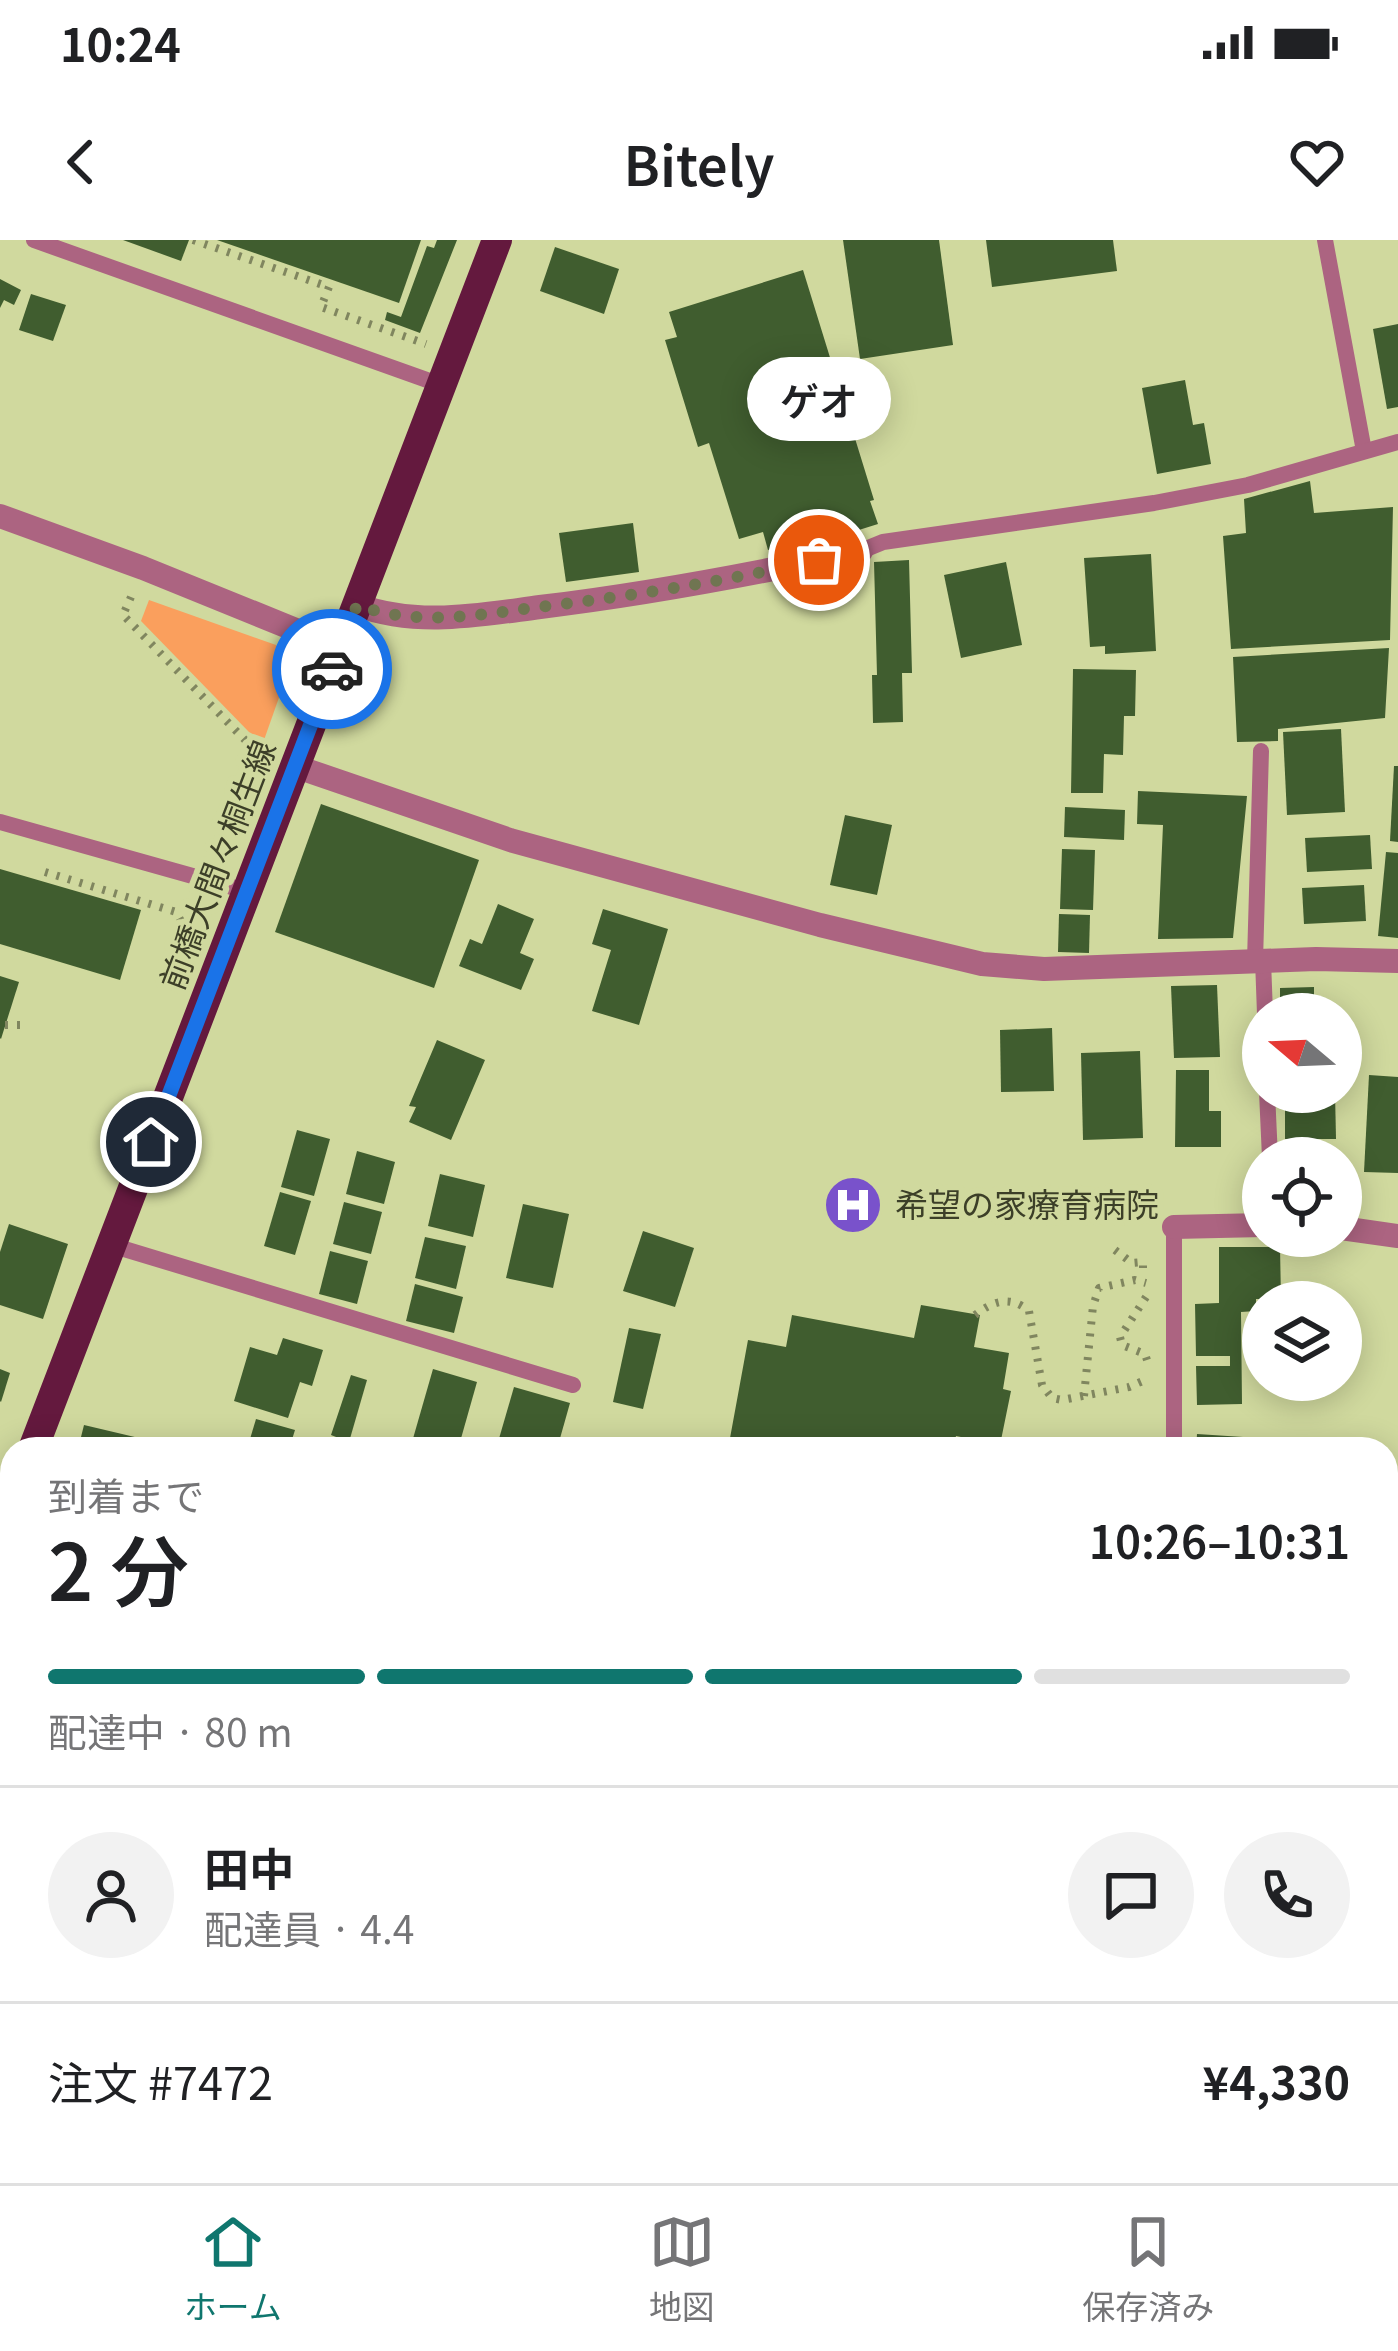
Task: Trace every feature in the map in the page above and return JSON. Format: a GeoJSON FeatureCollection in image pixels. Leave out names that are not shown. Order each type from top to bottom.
{"type":"FeatureCollection","features":[{"type":"Feature","properties":{"kind":"main road","name":"前橋大間々桐生線"},"geometry":{"type":"LineString","coordinates":[[38,1437],[497,240]]}},
{"type":"Feature","properties":{"kind":"street"},"geometry":{"type":"LineString","coordinates":[[0,516],[340,648]]}},
{"type":"Feature","properties":{"kind":"street"},"geometry":{"type":"LineString","coordinates":[[357,605],[406,619],[452,618],[633,596],[861,551]]}},
{"type":"Feature","properties":{"kind":"street"},"geometry":{"type":"LineString","coordinates":[[294,766],[530,846],[982,964],[1044,969],[1259,961],[1398,962]]}},
{"type":"Feature","properties":{"kind":"street"},"geometry":{"type":"LineString","coordinates":[[1174,1227],[1242,1225]]}},
{"type":"Feature","properties":{"kind":"street"},"geometry":{"type":"LineString","coordinates":[[1362,1231],[1398,1236]]}},
{"type":"Feature","properties":{"kind":"lane"},"geometry":{"type":"LineString","coordinates":[[34,240],[441,385]]}},
{"type":"Feature","properties":{"kind":"lane"},"geometry":{"type":"LineString","coordinates":[[1325,240],[1364,451]]}},
{"type":"Feature","properties":{"kind":"lane"},"geometry":{"type":"LineString","coordinates":[[861,551],[883,542],[1249,485],[1398,442]]}},
{"type":"Feature","properties":{"kind":"lane"},"geometry":{"type":"LineString","coordinates":[[1261,751],[1262,993]]}},
{"type":"Feature","properties":{"kind":"lane"},"geometry":{"type":"LineString","coordinates":[[0,822],[246,891]]}},
{"type":"Feature","properties":{"kind":"lane"},"geometry":{"type":"LineString","coordinates":[[1174,1227],[1174,1437]]}},
{"type":"Feature","properties":{"kind":"lane"},"geometry":{"type":"LineString","coordinates":[[111,1245],[573,1385]]}},
{"type":"Feature","properties":{"kind":"path"},"geometry":{"type":"LineString","coordinates":[[193,240],[328,286],[321,307],[428,344]]}},
{"type":"Feature","properties":{"kind":"path"},"geometry":{"type":"LineString","coordinates":[[143,568],[123,615],[245,740],[259,752],[294,766]]}},
{"type":"Feature","properties":{"kind":"path"},"geometry":{"type":"LineString","coordinates":[[45,872],[176,912],[190,941],[199,948]]}},
{"type":"Feature","properties":{"kind":"path"},"geometry":{"type":"LineString","coordinates":[[5,1024],[29,1025]]}},
{"type":"Feature","properties":{"kind":"path"},"geometry":{"type":"LineString","coordinates":[[975,1315],[992,1302],[1020,1304],[1029,1311],[1034,1326],[1045,1394],[1062,1400],[1084,1396],[1144,1382],[1149,1372],[1145,1354],[1122,1345],[1120,1336],[1144,1301],[1145,1280],[1108,1284],[1095,1295],[1084,1396]]}},
{"type":"Feature","properties":{"kind":"shaded area"},"geometry":{"type":"Polygon","coordinates":[[[149,600],[276,645],[288,672],[264,740],[249,732],[141,621],[149,600]]]}},
{"type":"Feature","properties":{"kind":"building"},"geometry":{"type":"Polygon","coordinates":[[[123,240],[189,240],[181,261],[123,240]]]}},
{"type":"Feature","properties":{"kind":"building"},"geometry":{"type":"Polygon","coordinates":[[[217,240],[421,240],[399,303],[217,240]]]}},
{"type":"Feature","properties":{"kind":"building"},"geometry":{"type":"Polygon","coordinates":[[[437,240],[457,240],[420,333],[385,320],[387,312],[401,317],[427,246],[434,248],[437,240]]]}},
{"type":"Feature","properties":{"kind":"building"},"geometry":{"type":"Polygon","coordinates":[[[843,240],[939,240],[953,345],[860,359],[843,240]]]}},
{"type":"Feature","properties":{"kind":"building"},"geometry":{"type":"Polygon","coordinates":[[[986,240],[1113,240],[1117,271],[992,287],[986,240]]]}},
{"type":"Feature","properties":{"kind":"building"},"geometry":{"type":"Polygon","coordinates":[[[555,247],[619,269],[604,314],[540,291],[555,247]]]}},
{"type":"Feature","properties":{"kind":"building"},"geometry":{"type":"Polygon","coordinates":[[[803,270],[878,524],[814,544],[811,536],[768,550],[763,532],[739,539],[709,443],[698,447],[665,340],[677,337],[669,312],[803,270]]]}},
{"type":"Feature","properties":{"kind":"building"},"geometry":{"type":"Polygon","coordinates":[[[0,279],[21,290],[14,305],[4,300],[0,308],[0,279]]]}},
{"type":"Feature","properties":{"kind":"building"},"geometry":{"type":"Polygon","coordinates":[[[31,294],[66,305],[53,341],[19,330],[31,294]]]}},
{"type":"Feature","properties":{"kind":"building"},"geometry":{"type":"Polygon","coordinates":[[[1398,324],[1398,407],[1387,409],[1373,329],[1398,324]]]}},
{"type":"Feature","properties":{"kind":"building"},"geometry":{"type":"Polygon","coordinates":[[[1185,380],[1193,425],[1204,423],[1211,464],[1157,474],[1142,388],[1185,380]]]}},
{"type":"Feature","properties":{"kind":"building"},"geometry":{"type":"Polygon","coordinates":[[[1310,481],[1314,513],[1393,507],[1390,640],[1231,649],[1223,536],[1246,533],[1244,499],[1310,481]]]}},
{"type":"Feature","properties":{"kind":"building"},"geometry":{"type":"Polygon","coordinates":[[[633,523],[639,572],[566,582],[559,533],[633,523]]]}},
{"type":"Feature","properties":{"kind":"building"},"geometry":{"type":"Polygon","coordinates":[[[1151,554],[1156,651],[1105,654],[1105,646],[1090,647],[1084,558],[1151,554]]]}},
{"type":"Feature","properties":{"kind":"building"},"geometry":{"type":"Polygon","coordinates":[[[909,560],[912,673],[902,673],[903,722],[873,723],[872,675],[877,675],[874,562],[909,560]]]}},
{"type":"Feature","properties":{"kind":"building"},"geometry":{"type":"Polygon","coordinates":[[[1006,562],[1022,645],[961,658],[944,575],[1006,562]]]}},
{"type":"Feature","properties":{"kind":"building"},"geometry":{"type":"Polygon","coordinates":[[[1389,648],[1385,718],[1278,729],[1278,741],[1237,742],[1233,657],[1389,648]]]}},
{"type":"Feature","properties":{"kind":"building"},"geometry":{"type":"Polygon","coordinates":[[[1073,669],[1136,670],[1135,716],[1124,716],[1123,755],[1104,754],[1103,793],[1071,793],[1073,669]]]}},
{"type":"Feature","properties":{"kind":"building"},"geometry":{"type":"Polygon","coordinates":[[[1341,729],[1345,812],[1287,815],[1283,732],[1341,729]]]}},
{"type":"Feature","properties":{"kind":"building"},"geometry":{"type":"Polygon","coordinates":[[[1394,766],[1398,766],[1398,842],[1390,841],[1394,766]]]}},
{"type":"Feature","properties":{"kind":"building"},"geometry":{"type":"Polygon","coordinates":[[[1138,791],[1247,796],[1233,938],[1158,939],[1163,825],[1137,824],[1138,791]]]}},
{"type":"Feature","properties":{"kind":"building"},"geometry":{"type":"Polygon","coordinates":[[[321,804],[479,860],[434,988],[275,932],[321,804]]]}},
{"type":"Feature","properties":{"kind":"building"},"geometry":{"type":"Polygon","coordinates":[[[1065,807],[1125,810],[1124,840],[1064,837],[1065,807]]]}},
{"type":"Feature","properties":{"kind":"building"},"geometry":{"type":"Polygon","coordinates":[[[845,815],[892,825],[877,895],[830,885],[845,815]]]}},
{"type":"Feature","properties":{"kind":"building"},"geometry":{"type":"Polygon","coordinates":[[[1370,835],[1372,869],[1307,872],[1305,838],[1370,835]]]}},
{"type":"Feature","properties":{"kind":"building"},"geometry":{"type":"Polygon","coordinates":[[[1062,849],[1095,850],[1093,910],[1060,909],[1062,849]]]}},
{"type":"Feature","properties":{"kind":"building"},"geometry":{"type":"Polygon","coordinates":[[[1386,852],[1398,853],[1398,938],[1378,936],[1386,852]]]}},
{"type":"Feature","properties":{"kind":"building"},"geometry":{"type":"Polygon","coordinates":[[[0,869],[141,910],[120,980],[0,944],[0,869]]]}},
{"type":"Feature","properties":{"kind":"building"},"geometry":{"type":"Polygon","coordinates":[[[1364,885],[1366,921],[1304,924],[1302,888],[1364,885]]]}},
{"type":"Feature","properties":{"kind":"building"},"geometry":{"type":"Polygon","coordinates":[[[498,904],[534,919],[520,953],[534,959],[521,990],[459,966],[470,939],[482,944],[498,904]]]}},
{"type":"Feature","properties":{"kind":"building"},"geometry":{"type":"Polygon","coordinates":[[[603,909],[668,929],[639,1025],[592,1011],[611,950],[592,944],[603,909]]]}},
{"type":"Feature","properties":{"kind":"building"},"geometry":{"type":"Polygon","coordinates":[[[1059,914],[1090,915],[1089,953],[1058,952],[1059,914]]]}},
{"type":"Feature","properties":{"kind":"building"},"geometry":{"type":"Polygon","coordinates":[[[0,976],[19,982],[1,1039],[0,1038],[0,976]]]}},
{"type":"Feature","properties":{"kind":"building"},"geometry":{"type":"Polygon","coordinates":[[[1217,985],[1220,1057],[1174,1058],[1171,986],[1217,985]]]}},
{"type":"Feature","properties":{"kind":"building"},"geometry":{"type":"Polygon","coordinates":[[[1314,987],[1314,993],[1280,993],[1280,988],[1314,987]]]}},
{"type":"Feature","properties":{"kind":"building"},"geometry":{"type":"Polygon","coordinates":[[[1052,1028],[1054,1091],[1001,1092],[1000,1030],[1052,1028]]]}},
{"type":"Feature","properties":{"kind":"building"},"geometry":{"type":"Polygon","coordinates":[[[437,1040],[485,1060],[451,1140],[409,1122],[416,1107],[409,1106],[437,1040]]]}},
{"type":"Feature","properties":{"kind":"building"},"geometry":{"type":"Polygon","coordinates":[[[1140,1051],[1143,1138],[1083,1140],[1081,1053],[1140,1051]]]}},
{"type":"Feature","properties":{"kind":"building"},"geometry":{"type":"Polygon","coordinates":[[[1176,1070],[1209,1070],[1209,1111],[1221,1111],[1221,1147],[1175,1147],[1176,1070]]]}},
{"type":"Feature","properties":{"kind":"building"},"geometry":{"type":"Polygon","coordinates":[[[1369,1075],[1398,1077],[1398,1173],[1364,1172],[1369,1075]]]}},
{"type":"Feature","properties":{"kind":"building"},"geometry":{"type":"Polygon","coordinates":[[[1285,1113],[1335,1113],[1336,1137],[1285,1137],[1285,1113]]]}},
{"type":"Feature","properties":{"kind":"building"},"geometry":{"type":"Polygon","coordinates":[[[297,1130],[330,1139],[314,1196],[281,1187],[297,1130]]]}},
{"type":"Feature","properties":{"kind":"building"},"geometry":{"type":"Polygon","coordinates":[[[357,1151],[395,1162],[384,1204],[346,1194],[357,1151]]]}},
{"type":"Feature","properties":{"kind":"building"},"geometry":{"type":"Polygon","coordinates":[[[440,1174],[485,1185],[473,1237],[428,1226],[440,1174]]]}},
{"type":"Feature","properties":{"kind":"building"},"geometry":{"type":"Polygon","coordinates":[[[280,1192],[311,1201],[295,1255],[264,1246],[280,1192]]]}},
{"type":"Feature","properties":{"kind":"building"},"geometry":{"type":"Polygon","coordinates":[[[344,1202],[382,1212],[371,1254],[333,1244],[344,1202]]]}},
{"type":"Feature","properties":{"kind":"building"},"geometry":{"type":"Polygon","coordinates":[[[523,1204],[569,1214],[553,1288],[506,1278],[523,1204]]]}},
{"type":"Feature","properties":{"kind":"building"},"geometry":{"type":"Polygon","coordinates":[[[9,1224],[68,1244],[43,1319],[0,1305],[0,1252],[9,1224]]]}},
{"type":"Feature","properties":{"kind":"building"},"geometry":{"type":"Polygon","coordinates":[[[643,1231],[694,1248],[675,1307],[623,1291],[643,1231]]]}},
{"type":"Feature","properties":{"kind":"building"},"geometry":{"type":"Polygon","coordinates":[[[425,1237],[466,1246],[456,1289],[415,1278],[425,1237]]]}},
{"type":"Feature","properties":{"kind":"building"},"geometry":{"type":"Polygon","coordinates":[[[1219,1247],[1242,1247],[1242,1257],[1280,1257],[1281,1281],[1242,1281],[1242,1404],[1197,1405],[1196,1366],[1230,1366],[1230,1356],[1196,1356],[1195,1304],[1219,1303],[1219,1247]]]}},
{"type":"Feature","properties":{"kind":"building"},"geometry":{"type":"Polygon","coordinates":[[[330,1251],[368,1261],[357,1304],[319,1294],[330,1251]]]}},
{"type":"Feature","properties":{"kind":"building"},"geometry":{"type":"Polygon","coordinates":[[[415,1284],[463,1297],[454,1333],[406,1321],[415,1284]]]}},
{"type":"Feature","properties":{"kind":"building"},"geometry":{"type":"Polygon","coordinates":[[[921,1305],[980,1315],[974,1347],[1009,1353],[1003,1389],[1011,1391],[1002,1437],[730,1437],[748,1340],[786,1347],[792,1315],[914,1338],[921,1305]]]}},
{"type":"Feature","properties":{"kind":"building"},"geometry":{"type":"Polygon","coordinates":[[[629,1328],[661,1334],[643,1409],[613,1402],[629,1328]]]}},
{"type":"Feature","properties":{"kind":"building"},"geometry":{"type":"Polygon","coordinates":[[[283,1338],[323,1350],[312,1386],[300,1382],[288,1418],[234,1401],[250,1347],[277,1355],[283,1338]]]}},
{"type":"Feature","properties":{"kind":"building"},"geometry":{"type":"Polygon","coordinates":[[[0,1369],[10,1373],[1,1402],[0,1401],[0,1369]]]}},
{"type":"Feature","properties":{"kind":"building"},"geometry":{"type":"Polygon","coordinates":[[[433,1369],[477,1382],[461,1437],[413,1437],[433,1369]]]}},
{"type":"Feature","properties":{"kind":"building"},"geometry":{"type":"Polygon","coordinates":[[[351,1375],[367,1380],[350,1437],[331,1435],[351,1375]]]}},
{"type":"Feature","properties":{"kind":"building"},"geometry":{"type":"Polygon","coordinates":[[[514,1387],[570,1403],[560,1437],[499,1437],[514,1387]]]}},
{"type":"Feature","properties":{"kind":"building"},"geometry":{"type":"Polygon","coordinates":[[[256,1419],[295,1430],[293,1437],[251,1437],[256,1419]]]}},
{"type":"Feature","properties":{"kind":"building"},"geometry":{"type":"Polygon","coordinates":[[[84,1425],[135,1437],[81,1437],[84,1425]]]}},
{"type":"Feature","properties":{"kind":"way so far"},"geometry":{"type":"LineString","coordinates":[[332,669],[357,605],[406,619],[452,618],[633,596],[819,560]]}},
{"type":"Feature","properties":{"kind":"place","name":"ゲオ"},"geometry":{"type":"Point","coordinates":[819,560]}},
{"type":"Feature","properties":{"kind":"place","name":"希望の家療育病院"},"geometry":{"type":"Point","coordinates":[853,1205]}},
{"type":"Feature","properties":{"kind":"route"},"geometry":{"type":"LineString","coordinates":[[151,1142],[332,669]]}}]}
